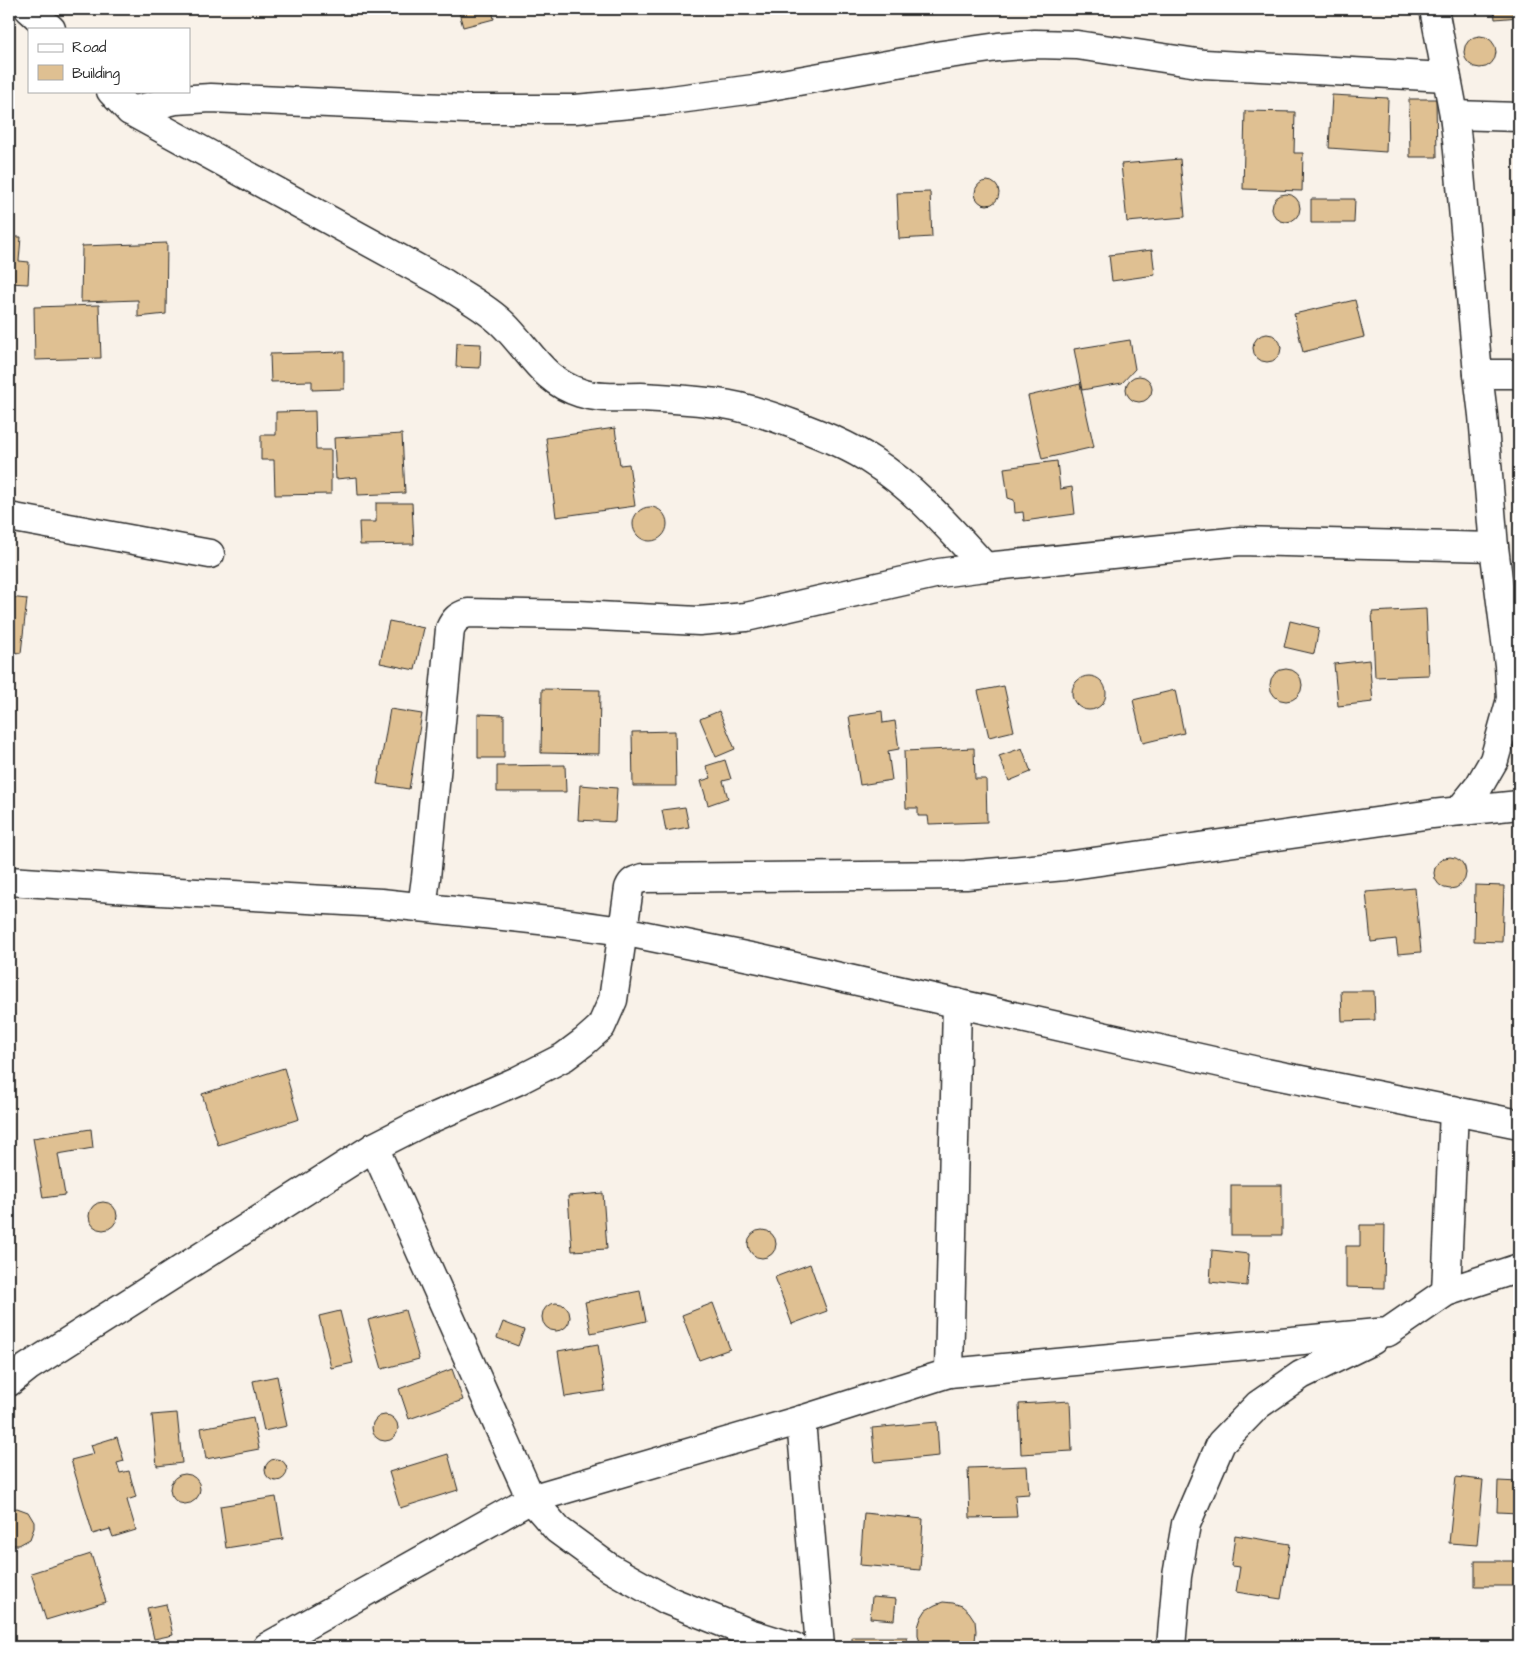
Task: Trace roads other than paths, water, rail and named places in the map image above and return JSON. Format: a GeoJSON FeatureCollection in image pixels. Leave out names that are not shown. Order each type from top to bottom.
{"type":"FeatureCollection","features":[{"type":"Feature","properties":{"kind":"street"},"geometry":{"type":"LineString","coordinates":[[29,9],[50,28]]}},
{"type":"Feature","properties":{"kind":"street"},"geometry":{"type":"LineString","coordinates":[[1434,9],[1454,115],[1478,374],[1484,415],[1494,547],[1509,665],[1511,699],[1519,728]]}},
{"type":"Feature","properties":{"kind":"street"},"geometry":{"type":"LineString","coordinates":[[130,111],[176,100],[211,98],[466,109],[574,109],[664,101],[754,89],[942,55],[1035,44],[1076,45],[1204,64],[1446,77]]}},
{"type":"Feature","properties":{"kind":"street"},"geometry":{"type":"LineString","coordinates":[[112,92],[130,111],[444,283],[502,322],[546,374],[566,386],[581,393],[600,396],[674,398],[748,409],[814,432],[864,456],[899,480],[929,506],[985,567]]}},
{"type":"Feature","properties":{"kind":"street"},"geometry":{"type":"LineString","coordinates":[[1454,115],[1519,117]]}},
{"type":"Feature","properties":{"kind":"street"},"geometry":{"type":"LineString","coordinates":[[1478,374],[1519,374]]}},
{"type":"Feature","properties":{"kind":"street"},"geometry":{"type":"LineString","coordinates":[[9,517],[210,554]]}},
{"type":"Feature","properties":{"kind":"street"},"geometry":{"type":"LineString","coordinates":[[422,907],[450,629],[455,619],[468,613],[577,615],[699,621],[746,617],[939,573],[1240,541],[1494,547]]}},
{"type":"Feature","properties":{"kind":"street"},"geometry":{"type":"LineString","coordinates":[[1459,810],[1479,786],[1494,760],[1511,699]]}},
{"type":"Feature","properties":{"kind":"street"},"geometry":{"type":"LineString","coordinates":[[9,1382],[28,1367],[374,1148],[423,1122],[517,1081],[564,1057],[584,1042],[601,1027],[613,1000],[622,931],[631,882],[643,878],[966,875],[1005,872],[1065,866],[1459,810],[1519,805]]}},
{"type":"Feature","properties":{"kind":"street"},"geometry":{"type":"LineString","coordinates":[[9,881],[381,902],[622,931],[760,959],[1266,1073],[1519,1124]]}},
{"type":"Feature","properties":{"kind":"street"},"geometry":{"type":"LineString","coordinates":[[948,1373],[957,1003]]}},
{"type":"Feature","properties":{"kind":"street"},"geometry":{"type":"LineString","coordinates":[[1446,1292],[1454,1110]]}},
{"type":"Feature","properties":{"kind":"street"},"geometry":{"type":"LineString","coordinates":[[374,1148],[531,1499],[558,1530],[618,1573],[667,1600],[749,1633],[794,1647]]}},
{"type":"Feature","properties":{"kind":"street"},"geometry":{"type":"LineString","coordinates":[[1171,1647],[1177,1576],[1186,1524],[1221,1443],[1258,1405],[1301,1375],[1388,1332],[1446,1292],[1519,1268]]}},
{"type":"Feature","properties":{"kind":"street"},"geometry":{"type":"LineString","coordinates":[[267,1647],[531,1499],[801,1420],[948,1373],[1388,1332]]}},
{"type":"Feature","properties":{"kind":"street"},"geometry":{"type":"LineString","coordinates":[[801,1420],[820,1647]]}}]}
